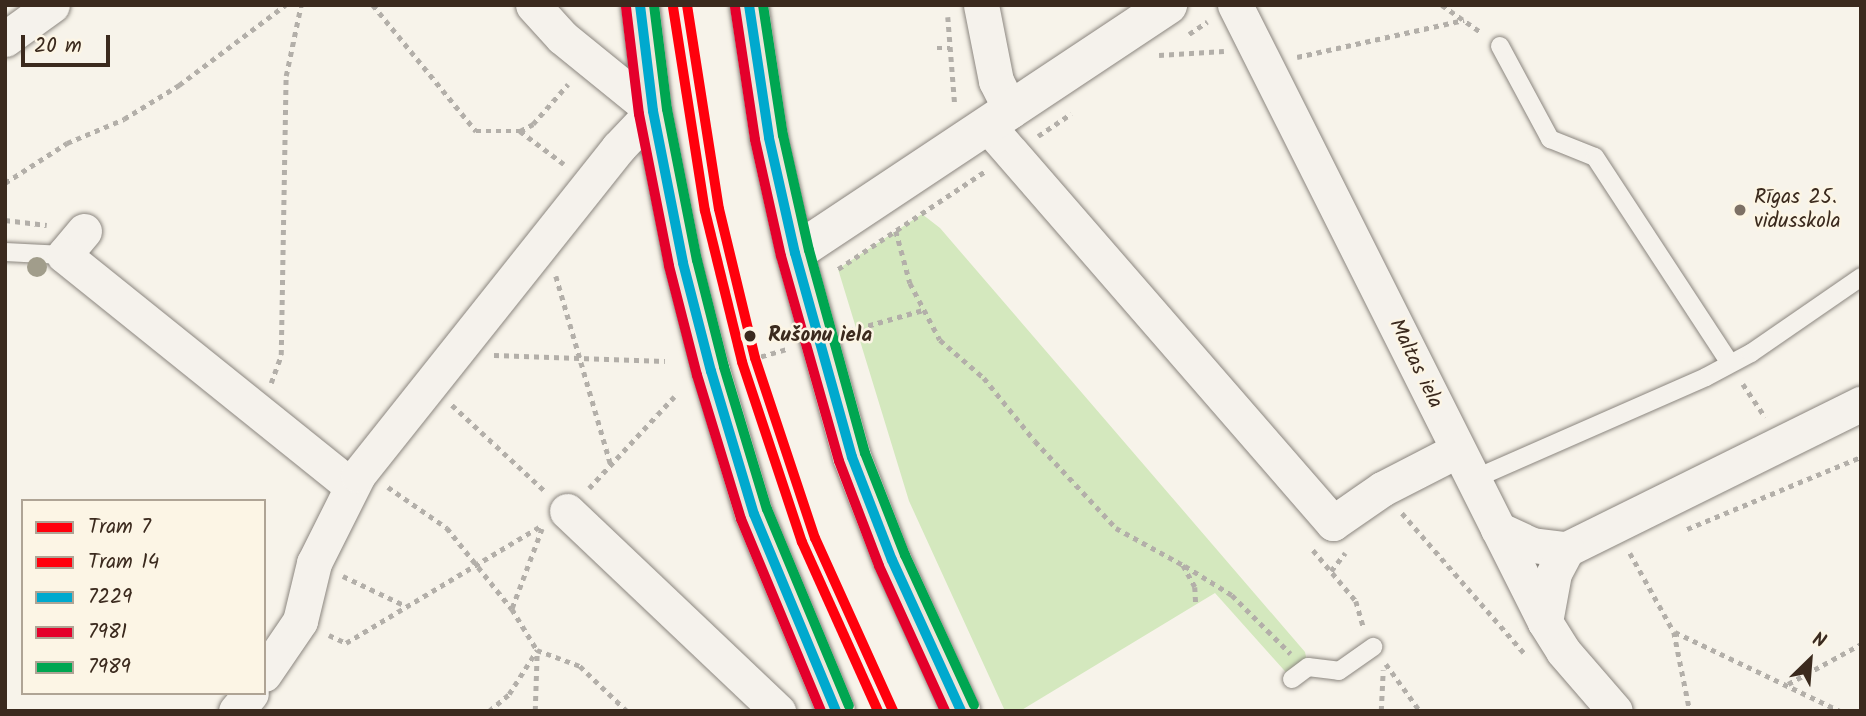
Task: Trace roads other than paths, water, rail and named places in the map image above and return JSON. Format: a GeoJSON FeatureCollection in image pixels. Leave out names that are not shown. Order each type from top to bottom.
{"type":"FeatureCollection","features":[{"type":"Feature","properties":{"kind":"highway"},"geometry":{"type":"LineString","coordinates":[[640,5],[653,111],[683,262],[754,514],[836,711]]}},
{"type":"Feature","properties":{"kind":"highway"},"geometry":{"type":"LineString","coordinates":[[749,5],[769,138],[795,253],[852,457],[902,584],[961,711]]}},
{"type":"Feature","properties":{"kind":"street"},"geometry":{"type":"LineString","coordinates":[[5,39],[52,5]]}},
{"type":"Feature","properties":{"kind":"street"},"geometry":{"type":"LineString","coordinates":[[266,671],[300,621],[314,563],[354,480],[545,238],[653,111],[579,51],[533,5]]}},
{"type":"Feature","properties":{"kind":"street"},"geometry":{"type":"LineString","coordinates":[[981,5],[996,81],[985,115]]}},
{"type":"Feature","properties":{"kind":"street"},"geometry":{"type":"LineString","coordinates":[[795,253],[985,115],[1168,5]]}},
{"type":"Feature","properties":{"kind":"street","name":"Maltas iela"},"geometry":{"type":"LineString","coordinates":[[1235,5],[1545,622],[1563,652],[1615,711]]}},
{"type":"Feature","properties":{"kind":"street"},"geometry":{"type":"LineString","coordinates":[[985,115],[1333,523],[1381,489],[1466,464]]}},
{"type":"Feature","properties":{"kind":"street"},"geometry":{"type":"LineString","coordinates":[[74,243],[261,410],[354,480]]}},
{"type":"Feature","properties":{"kind":"street"},"geometry":{"type":"LineString","coordinates":[[1498,529],[1532,545],[1567,549],[1630,542],[1782,443],[1861,404]]}},
{"type":"Feature","properties":{"kind":"street"},"geometry":{"type":"LineString","coordinates":[[567,511],[778,711]]}},
{"type":"Feature","properties":{"kind":"street"},"geometry":{"type":"LineString","coordinates":[[1545,622],[1554,573],[1567,549]]}},
{"type":"Feature","properties":{"kind":"street"},"geometry":{"type":"LineString","coordinates":[[236,711],[249,695]]}},
{"type":"Feature","properties":{"kind":"lane"},"geometry":{"type":"LineString","coordinates":[[1500,46],[1550,139],[1595,157],[1729,362]]}},
{"type":"Feature","properties":{"kind":"lane"},"geometry":{"type":"LineString","coordinates":[[5,252],[74,243]]}},
{"type":"Feature","properties":{"kind":"lane"},"geometry":{"type":"LineString","coordinates":[[1466,464],[1706,377],[1729,362],[1751,353],[1861,277]]}},
{"type":"Feature","properties":{"kind":"lane"},"geometry":{"type":"LineString","coordinates":[[1292,679],[1308,667],[1339,671],[1378,654]]}},
{"type":"Feature","properties":{"kind":"tram line","name":"7"},"geometry":{"type":"LineString","coordinates":[[687,5],[719,209],[755,358],[815,538],[893,711]]}},
{"type":"Feature","properties":{"kind":"tram line","name":"14"},"geometry":{"type":"LineString","coordinates":[[673,7],[705,211],[742,362],[802,542],[878,711]]}},
{"type":"Feature","properties":{"kind":"place","name":"Rīgas 25. vidusskola"},"geometry":{"type":"Point","coordinates":[1740,210]}},
{"type":"Feature","properties":{"kind":"place","name":"Rušonu iela"},"geometry":{"type":"Point","coordinates":[750,336]}}]}
